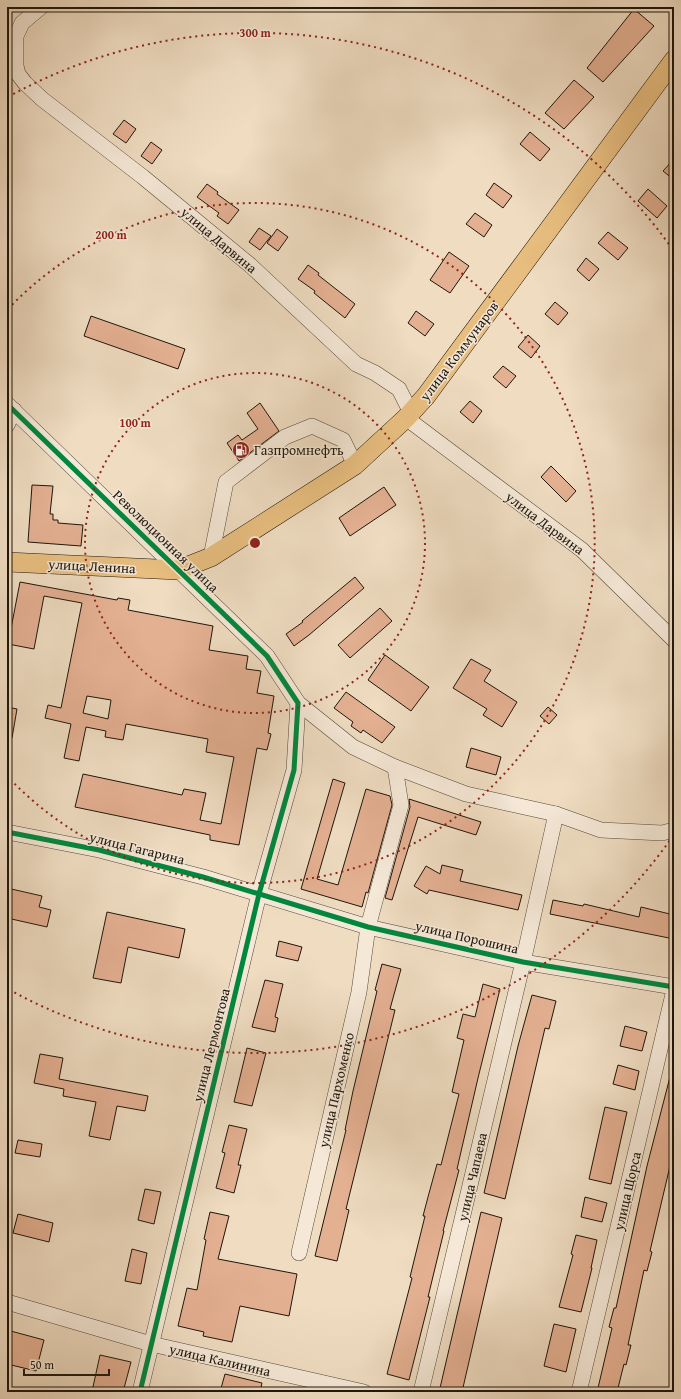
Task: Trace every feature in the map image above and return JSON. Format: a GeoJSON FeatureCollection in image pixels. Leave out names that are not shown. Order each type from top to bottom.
{"type":"FeatureCollection","features":[{"type":"Feature","properties":{"kind":"main road","name":"улица Коммунаров"},"geometry":{"type":"LineString","coordinates":[[178,570],[211,557],[355,465],[408,416],[426,396],[674,60]]}},
{"type":"Feature","properties":{"kind":"main road","name":"улица Ленина"},"geometry":{"type":"LineString","coordinates":[[7,562],[178,570]]}},
{"type":"Feature","properties":{"kind":"street","name":"улица Дарвина"},"geometry":{"type":"LineString","coordinates":[[41,7],[22,23],[16,36],[16,58],[18,74],[42,99],[143,177],[250,265],[356,364],[375,373],[399,389],[408,416],[582,550],[674,640]]}},
{"type":"Feature","properties":{"kind":"street"},"geometry":{"type":"LineString","coordinates":[[7,425],[11,407]]}},
{"type":"Feature","properties":{"kind":"street","name":"Революционная улица"},"geometry":{"type":"LineString","coordinates":[[11,407],[267,656],[298,703],[353,748],[395,767],[466,794],[556,814],[600,830],[662,833],[674,830]]}},
{"type":"Feature","properties":{"kind":"street"},"geometry":{"type":"LineString","coordinates":[[211,557],[226,482],[285,437],[312,426],[343,440],[355,465]]}},
{"type":"Feature","properties":{"kind":"street","name":"улица Лермонтова"},"geometry":{"type":"LineString","coordinates":[[140,1392],[259,894],[294,770],[298,703]]}},
{"type":"Feature","properties":{"kind":"street","name":"улица Пархоменко"},"geometry":{"type":"LineString","coordinates":[[298,1253],[359,992],[368,927],[401,805],[395,767]]}},
{"type":"Feature","properties":{"kind":"street","name":"улица Чапаева"},"geometry":{"type":"LineString","coordinates":[[421,1392],[523,962],[556,814]]}},
{"type":"Feature","properties":{"kind":"street","name":"улица Гагарина"},"geometry":{"type":"LineString","coordinates":[[7,832],[99,850],[259,894]]}},
{"type":"Feature","properties":{"kind":"street","name":"улица Порошина"},"geometry":{"type":"LineString","coordinates":[[259,894],[368,927],[523,962],[674,987]]}},
{"type":"Feature","properties":{"kind":"street","name":"улица Щорса"},"geometry":{"type":"LineString","coordinates":[[579,1392],[674,990]]}},
{"type":"Feature","properties":{"kind":"street","name":"улица Калинина"},"geometry":{"type":"LineString","coordinates":[[7,1302],[151,1344],[364,1392]]}},
{"type":"Feature","properties":{"kind":"building"},"geometry":{"type":"Polygon","coordinates":[[[634,9],[654,26],[603,82],[587,68],[634,9]]]}},
{"type":"Feature","properties":{"kind":"building"},"geometry":{"type":"Polygon","coordinates":[[[574,80],[594,97],[564,129],[545,113],[574,80]]]}},
{"type":"Feature","properties":{"kind":"building"},"geometry":{"type":"Polygon","coordinates":[[[124,120],[136,129],[126,143],[113,134],[124,120]]]}},
{"type":"Feature","properties":{"kind":"building"},"geometry":{"type":"Polygon","coordinates":[[[530,132],[550,149],[540,161],[520,144],[530,132]]]}},
{"type":"Feature","properties":{"kind":"building"},"geometry":{"type":"Polygon","coordinates":[[[151,142],[162,150],[152,164],[141,156],[151,142]]]}},
{"type":"Feature","properties":{"kind":"building"},"geometry":{"type":"Polygon","coordinates":[[[674,159],[674,180],[663,171],[674,159]]]}},
{"type":"Feature","properties":{"kind":"building"},"geometry":{"type":"Polygon","coordinates":[[[494,183],[512,196],[503,208],[486,195],[494,183]]]}},
{"type":"Feature","properties":{"kind":"building"},"geometry":{"type":"Polygon","coordinates":[[[207,184],[218,192],[217,194],[239,210],[228,224],[217,216],[219,213],[197,197],[207,184]]]}},
{"type":"Feature","properties":{"kind":"building"},"geometry":{"type":"Polygon","coordinates":[[[648,189],[667,206],[657,218],[638,201],[648,189]]]}},
{"type":"Feature","properties":{"kind":"building"},"geometry":{"type":"Polygon","coordinates":[[[475,213],[492,225],[484,237],[466,224],[475,213]]]}},
{"type":"Feature","properties":{"kind":"building"},"geometry":{"type":"Polygon","coordinates":[[[259,228],[271,236],[260,250],[249,242],[259,228]]]}},
{"type":"Feature","properties":{"kind":"building"},"geometry":{"type":"Polygon","coordinates":[[[277,229],[288,237],[278,251],[267,243],[277,229]]]}},
{"type":"Feature","properties":{"kind":"building"},"geometry":{"type":"Polygon","coordinates":[[[608,232],[628,248],[618,260],[598,243],[608,232]]]}},
{"type":"Feature","properties":{"kind":"building"},"geometry":{"type":"Polygon","coordinates":[[[449,252],[469,266],[450,293],[430,280],[449,252]]]}},
{"type":"Feature","properties":{"kind":"building"},"geometry":{"type":"Polygon","coordinates":[[[586,258],[599,269],[589,281],[577,270],[586,258]]]}},
{"type":"Feature","properties":{"kind":"building"},"geometry":{"type":"Polygon","coordinates":[[[308,265],[319,273],[318,275],[355,304],[345,318],[314,293],[315,291],[298,279],[308,265]]]}},
{"type":"Feature","properties":{"kind":"building"},"geometry":{"type":"Polygon","coordinates":[[[555,302],[568,313],[558,325],[545,314],[555,302]]]}},
{"type":"Feature","properties":{"kind":"building"},"geometry":{"type":"Polygon","coordinates":[[[416,311],[434,324],[425,336],[408,323],[416,311]]]}},
{"type":"Feature","properties":{"kind":"building"},"geometry":{"type":"Polygon","coordinates":[[[91,316],[185,349],[178,369],[84,336],[91,316]]]}},
{"type":"Feature","properties":{"kind":"building"},"geometry":{"type":"Polygon","coordinates":[[[528,335],[540,346],[531,358],[518,347],[528,335]]]}},
{"type":"Feature","properties":{"kind":"building"},"geometry":{"type":"Polygon","coordinates":[[[503,366],[516,376],[506,388],[493,377],[503,366]]]}},
{"type":"Feature","properties":{"kind":"building"},"geometry":{"type":"Polygon","coordinates":[[[470,401],[482,411],[473,423],[460,412],[470,401]]]}},
{"type":"Feature","properties":{"kind":"building"},"geometry":{"type":"Polygon","coordinates":[[[260,403],[279,431],[239,461],[227,443],[238,435],[242,440],[258,429],[247,413],[260,403]]]}},
{"type":"Feature","properties":{"kind":"building"},"geometry":{"type":"Polygon","coordinates":[[[551,466],[576,491],[566,502],[541,477],[551,466]]]}},
{"type":"Feature","properties":{"kind":"building"},"geometry":{"type":"Polygon","coordinates":[[[32,485],[53,486],[50,514],[53,514],[53,520],[58,520],[58,523],[83,525],[81,546],[28,542],[32,485]]]}},
{"type":"Feature","properties":{"kind":"building"},"geometry":{"type":"Polygon","coordinates":[[[384,487],[396,505],[350,536],[339,518],[384,487]]]}},
{"type":"Feature","properties":{"kind":"building"},"geometry":{"type":"Polygon","coordinates":[[[355,577],[364,588],[294,646],[286,634],[303,622],[302,621],[355,577]]]}},
{"type":"Feature","properties":{"kind":"building"},"geometry":{"type":"Polygon","coordinates":[[[20,582],[117,600],[118,598],[130,600],[128,610],[213,626],[209,650],[248,656],[246,669],[261,671],[257,693],[274,696],[268,733],[271,734],[267,750],[257,748],[239,845],[210,840],[210,835],[75,807],[83,774],[182,795],[184,789],[206,793],[200,820],[221,824],[234,757],[206,752],[208,739],[126,724],[123,740],[105,737],[106,731],[86,727],[79,761],[64,758],[71,724],[45,718],[48,705],[61,708],[82,603],[44,596],[34,649],[8,644],[20,582]],[[87,696],[83,713],[108,719],[111,700],[87,696]]]}},
{"type":"Feature","properties":{"kind":"building"},"geometry":{"type":"Polygon","coordinates":[[[380,608],[392,621],[350,658],[338,645],[380,608]]]}},
{"type":"Feature","properties":{"kind":"building"},"geometry":{"type":"Polygon","coordinates":[[[385,655],[429,687],[411,711],[368,680],[385,655]]]}},
{"type":"Feature","properties":{"kind":"building"},"geometry":{"type":"Polygon","coordinates":[[[471,659],[491,670],[484,681],[517,702],[502,727],[483,715],[487,709],[453,688],[471,659]]]}},
{"type":"Feature","properties":{"kind":"building"},"geometry":{"type":"Polygon","coordinates":[[[346,692],[395,727],[382,743],[363,730],[361,733],[351,726],[353,722],[334,708],[346,692]]]}},
{"type":"Feature","properties":{"kind":"building"},"geometry":{"type":"Polygon","coordinates":[[[7,707],[17,709],[12,738],[7,738],[7,707]]]}},
{"type":"Feature","properties":{"kind":"building"},"geometry":{"type":"Polygon","coordinates":[[[548,707],[557,715],[549,724],[540,716],[548,707]]]}},
{"type":"Feature","properties":{"kind":"building"},"geometry":{"type":"Polygon","coordinates":[[[471,748],[501,757],[496,775],[466,767],[471,748]]]}},
{"type":"Feature","properties":{"kind":"building"},"geometry":{"type":"Polygon","coordinates":[[[333,779],[345,783],[317,879],[338,885],[366,789],[390,796],[392,805],[368,893],[366,892],[362,907],[301,889],[333,779]]]}},
{"type":"Feature","properties":{"kind":"building"},"geometry":{"type":"Polygon","coordinates":[[[409,799],[481,822],[476,835],[418,817],[392,900],[385,898],[410,807],[409,799]]]}},
{"type":"Feature","properties":{"kind":"building"},"geometry":{"type":"Polygon","coordinates":[[[442,865],[463,870],[460,881],[522,895],[518,910],[429,890],[427,894],[414,886],[426,866],[440,874],[442,865]]]}},
{"type":"Feature","properties":{"kind":"building"},"geometry":{"type":"Polygon","coordinates":[[[7,888],[42,896],[39,907],[51,910],[47,927],[7,918],[7,888]]]}},
{"type":"Feature","properties":{"kind":"building"},"geometry":{"type":"Polygon","coordinates":[[[553,900],[583,906],[584,904],[639,917],[641,907],[674,915],[674,939],[550,914],[553,900]]]}},
{"type":"Feature","properties":{"kind":"building"},"geometry":{"type":"Polygon","coordinates":[[[107,912],[185,929],[179,958],[128,947],[121,983],[93,978],[107,912]]]}},
{"type":"Feature","properties":{"kind":"building"},"geometry":{"type":"Polygon","coordinates":[[[279,941],[302,947],[298,961],[276,956],[279,941]]]}},
{"type":"Feature","properties":{"kind":"building"},"geometry":{"type":"Polygon","coordinates":[[[382,964],[401,969],[390,1009],[395,1010],[346,1209],[349,1210],[337,1261],[315,1256],[346,1130],[353,1091],[382,964]]]}},
{"type":"Feature","properties":{"kind":"building"},"geometry":{"type":"Polygon","coordinates":[[[265,980],[283,984],[275,1017],[278,1018],[275,1032],[252,1027],[265,980]]]}},
{"type":"Feature","properties":{"kind":"building"},"geometry":{"type":"Polygon","coordinates":[[[483,984],[500,989],[457,1169],[459,1170],[443,1231],[428,1297],[430,1297],[409,1380],[387,1374],[412,1278],[410,1277],[425,1216],[423,1216],[437,1164],[441,1165],[459,1094],[452,1092],[464,1040],[457,1038],[463,1014],[475,1017],[483,984]]]}},
{"type":"Feature","properties":{"kind":"building"},"geometry":{"type":"Polygon","coordinates":[[[532,995],[556,1001],[549,1029],[545,1028],[505,1199],[484,1193],[518,1046],[532,995]]]}},
{"type":"Feature","properties":{"kind":"building"},"geometry":{"type":"Polygon","coordinates":[[[625,1026],[647,1032],[642,1051],[620,1046],[625,1026]]]}},
{"type":"Feature","properties":{"kind":"building"},"geometry":{"type":"Polygon","coordinates":[[[247,1048],[266,1053],[252,1106],[234,1102],[247,1048]]]}},
{"type":"Feature","properties":{"kind":"building"},"geometry":{"type":"Polygon","coordinates":[[[40,1054],[63,1058],[59,1079],[148,1096],[145,1111],[117,1106],[110,1140],[89,1136],[96,1102],[63,1096],[64,1089],[34,1083],[40,1054]]]}},
{"type":"Feature","properties":{"kind":"building"},"geometry":{"type":"Polygon","coordinates":[[[618,1065],[639,1071],[635,1090],[613,1084],[618,1065]]]}},
{"type":"Feature","properties":{"kind":"building"},"geometry":{"type":"Polygon","coordinates":[[[671,1073],[674,1073],[674,1149],[650,1251],[652,1252],[647,1271],[644,1270],[628,1345],[631,1345],[626,1365],[624,1364],[617,1392],[615,1392],[598,1388],[612,1328],[609,1327],[614,1308],[616,1308],[647,1166],[671,1073]]]}},
{"type":"Feature","properties":{"kind":"building"},"geometry":{"type":"Polygon","coordinates":[[[605,1107],[627,1112],[611,1184],[589,1179],[605,1107]]]}},
{"type":"Feature","properties":{"kind":"building"},"geometry":{"type":"Polygon","coordinates":[[[229,1125],[247,1129],[238,1165],[241,1165],[234,1193],[216,1188],[225,1153],[222,1152],[229,1125]]]}},
{"type":"Feature","properties":{"kind":"building"},"geometry":{"type":"Polygon","coordinates":[[[18,1140],[42,1144],[40,1157],[15,1153],[18,1140]]]}},
{"type":"Feature","properties":{"kind":"building"},"geometry":{"type":"Polygon","coordinates":[[[145,1189],[161,1192],[154,1224],[138,1220],[145,1189]]]}},
{"type":"Feature","properties":{"kind":"building"},"geometry":{"type":"Polygon","coordinates":[[[585,1197],[607,1203],[602,1222],[581,1217],[585,1197]]]}},
{"type":"Feature","properties":{"kind":"building"},"geometry":{"type":"Polygon","coordinates":[[[210,1212],[229,1216],[218,1259],[297,1274],[289,1316],[240,1306],[232,1342],[203,1336],[204,1332],[178,1326],[187,1288],[197,1290],[206,1240],[204,1239],[210,1212]]]}},
{"type":"Feature","properties":{"kind":"building"},"geometry":{"type":"Polygon","coordinates":[[[481,1212],[502,1218],[462,1392],[456,1392],[440,1388],[481,1212]]]}},
{"type":"Feature","properties":{"kind":"building"},"geometry":{"type":"Polygon","coordinates":[[[18,1214],[53,1223],[49,1242],[13,1233],[18,1214]]]}},
{"type":"Feature","properties":{"kind":"building"},"geometry":{"type":"Polygon","coordinates":[[[576,1235],[597,1240],[581,1312],[559,1307],[573,1255],[571,1254],[576,1235]]]}},
{"type":"Feature","properties":{"kind":"building"},"geometry":{"type":"Polygon","coordinates":[[[132,1249],[147,1253],[141,1284],[125,1281],[132,1249]]]}},
{"type":"Feature","properties":{"kind":"building"},"geometry":{"type":"Polygon","coordinates":[[[554,1324],[576,1329],[566,1372],[544,1366],[554,1324]]]}},
{"type":"Feature","properties":{"kind":"building"},"geometry":{"type":"Polygon","coordinates":[[[7,1330],[44,1340],[36,1371],[7,1364],[7,1330]]]}},
{"type":"Feature","properties":{"kind":"building"},"geometry":{"type":"Polygon","coordinates":[[[100,1355],[131,1362],[123,1392],[112,1392],[93,1387],[100,1355]]]}},
{"type":"Feature","properties":{"kind":"building"},"geometry":{"type":"Polygon","coordinates":[[[225,1374],[262,1383],[260,1392],[220,1392],[225,1374]]]}},
{"type":"Feature","properties":{"kind":"cycle path"},"geometry":{"type":"LineString","coordinates":[[7,404],[267,656],[298,703],[294,770],[259,894],[140,1392]]}},
{"type":"Feature","properties":{"kind":"cycle path"},"geometry":{"type":"LineString","coordinates":[[7,832],[99,850],[203,877],[368,927],[523,962],[674,987]]}},
{"type":"Feature","properties":{"kind":"place","name":"Газпромнефть"},"geometry":{"type":"Point","coordinates":[241,450]}}]}
